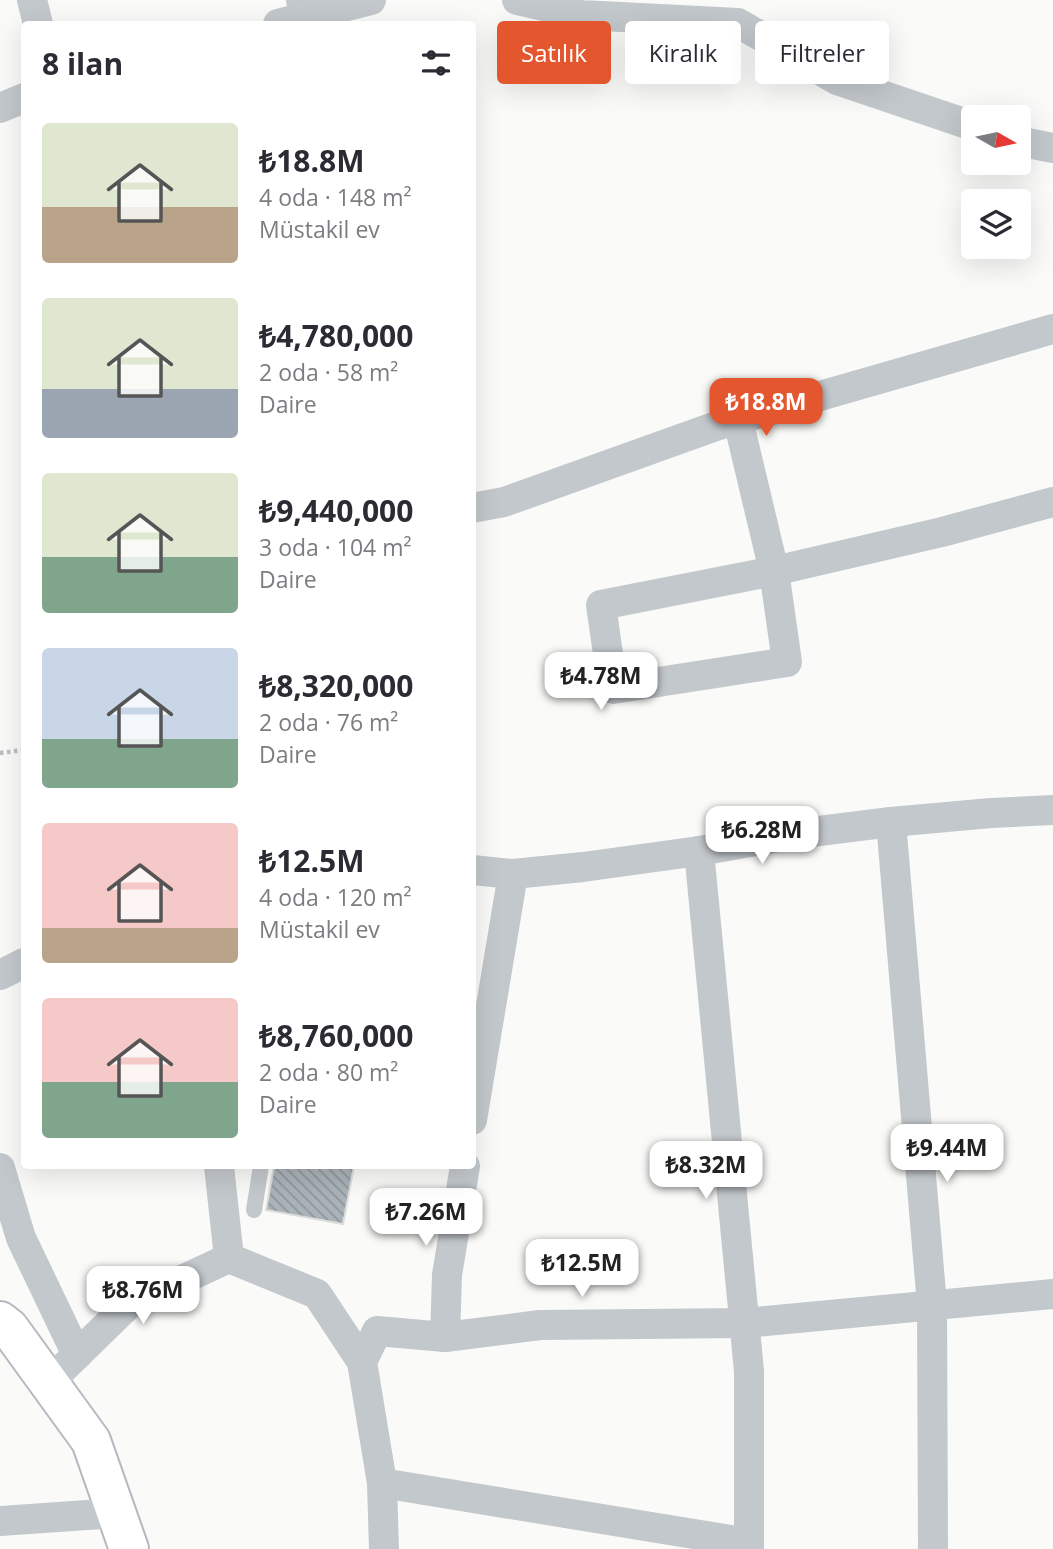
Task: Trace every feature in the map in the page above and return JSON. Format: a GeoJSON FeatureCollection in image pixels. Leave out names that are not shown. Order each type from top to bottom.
{"type":"FeatureCollection","features":[{"type":"Feature","properties":{"kind":"street"},"geometry":{"type":"LineString","coordinates":[[32,0],[37,21]]}},
{"type":"Feature","properties":{"kind":"street"},"geometry":{"type":"LineString","coordinates":[[294,14],[370,0]]}},
{"type":"Feature","properties":{"kind":"street"},"geometry":{"type":"LineString","coordinates":[[517,0],[738,23],[837,80],[961,122]]}},
{"type":"Feature","properties":{"kind":"street"},"geometry":{"type":"LineString","coordinates":[[0,108],[21,99]]}},
{"type":"Feature","properties":{"kind":"street"},"geometry":{"type":"LineString","coordinates":[[1031,144],[1053,148]]}},
{"type":"Feature","properties":{"kind":"street"},"geometry":{"type":"LineString","coordinates":[[476,507],[504,502],[738,420],[1053,329]]}},
{"type":"Feature","properties":{"kind":"street"},"geometry":{"type":"LineString","coordinates":[[738,420],[774,571],[786,662],[613,690],[601,606],[774,571],[942,532],[1053,502]]}},
{"type":"Feature","properties":{"kind":"street"},"geometry":{"type":"LineString","coordinates":[[476,870],[513,874],[583,867],[891,822],[1053,810]]}},
{"type":"Feature","properties":{"kind":"street"},"geometry":{"type":"LineString","coordinates":[[891,822],[932,1306],[933,1549]]}},
{"type":"Feature","properties":{"kind":"street"},"geometry":{"type":"LineString","coordinates":[[382,1483],[749,1546],[748,1371],[699,851]]}},
{"type":"Feature","properties":{"kind":"street"},"geometry":{"type":"LineString","coordinates":[[476,1097],[513,874]]}},
{"type":"Feature","properties":{"kind":"street"},"geometry":{"type":"LineString","coordinates":[[0,975],[21,964]]}},
{"type":"Feature","properties":{"kind":"street"},"geometry":{"type":"LineString","coordinates":[[0,1168],[21,1238],[77,1355]]}},
{"type":"Feature","properties":{"kind":"street"},"geometry":{"type":"LineString","coordinates":[[219,1169],[229,1258]]}},
{"type":"Feature","properties":{"kind":"street"},"geometry":{"type":"LineString","coordinates":[[444,1337],[447,1275],[465,1169]]}},
{"type":"Feature","properties":{"kind":"street"},"geometry":{"type":"LineString","coordinates":[[48,1383],[128,1305],[229,1258],[317,1294],[362,1362],[382,1483],[384,1549]]}},
{"type":"Feature","properties":{"kind":"street"},"geometry":{"type":"LineString","coordinates":[[362,1362],[377,1331],[444,1337],[540,1325],[744,1323],[1053,1294]]}},
{"type":"Feature","properties":{"kind":"street"},"geometry":{"type":"LineString","coordinates":[[0,1321],[9,1328],[91,1441],[129,1549]]}},
{"type":"Feature","properties":{"kind":"street"},"geometry":{"type":"LineString","coordinates":[[0,1521],[116,1513]]}},
{"type":"Feature","properties":{"kind":"lane"},"geometry":{"type":"LineString","coordinates":[[254,1210],[261,1169]]}},
{"type":"Feature","properties":{"kind":"path"},"geometry":{"type":"LineString","coordinates":[[0,753],[21,750]]}},
{"type":"Feature","properties":{"kind":"building"},"geometry":{"type":"Polygon","coordinates":[[[273,1169],[353,1169],[343,1224],[266,1210],[273,1169]]]}}]}
